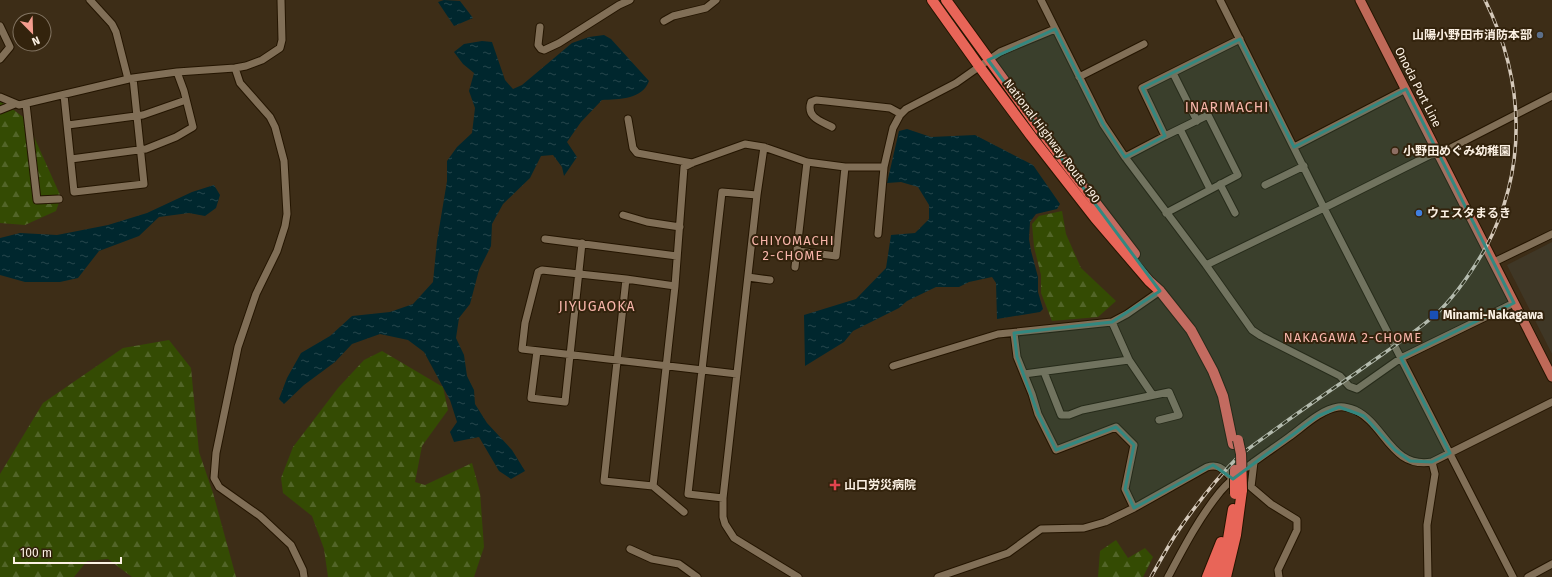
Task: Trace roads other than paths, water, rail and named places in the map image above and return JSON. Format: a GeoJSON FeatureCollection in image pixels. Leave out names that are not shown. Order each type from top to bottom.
{"type":"FeatureCollection","features":[{"type":"Feature","properties":{"kind":"highway","name":"National Highway Route 190"},"geometry":{"type":"LineString","coordinates":[[932,0],[1031,136],[1095,218],[1149,281],[1160,291],[1191,330],[1213,371],[1223,396],[1236,442],[1235,471],[1238,492],[1227,545],[1217,577]]}},
{"type":"Feature","properties":{"kind":"highway","name":"National Highway Route 190"},"geometry":{"type":"LineString","coordinates":[[946,0],[988,60],[1153,278],[1160,291]]}},
{"type":"Feature","properties":{"kind":"highway"},"geometry":{"type":"LineString","coordinates":[[1226,577],[1236,535],[1238,492]]}},
{"type":"Feature","properties":{"kind":"highway"},"geometry":{"type":"LineString","coordinates":[[1207,577],[1232,516]]}},
{"type":"Feature","properties":{"kind":"main road","name":"Onoda Port Line"},"geometry":{"type":"LineString","coordinates":[[1360,0],[1552,377]]}},
{"type":"Feature","properties":{"kind":"street"},"geometry":{"type":"LineString","coordinates":[[64,95],[74,192],[144,184],[138,116],[131,78],[112,24],[90,0]]}},
{"type":"Feature","properties":{"kind":"street"},"geometry":{"type":"LineString","coordinates":[[0,97],[19,105],[131,78],[246,66],[262,60],[280,48],[282,40],[281,0]]}},
{"type":"Feature","properties":{"kind":"street"},"geometry":{"type":"LineString","coordinates":[[540,27],[538,45],[544,50],[560,43],[619,5],[630,0]]}},
{"type":"Feature","properties":{"kind":"street"},"geometry":{"type":"LineString","coordinates":[[664,21],[672,16],[706,8],[716,0]]}},
{"type":"Feature","properties":{"kind":"street"},"geometry":{"type":"LineString","coordinates":[[1042,0],[1103,124],[1125,157],[1206,265],[1252,330],[1261,336],[1340,376],[1349,386],[1357,389],[1401,358],[1514,303]]}},
{"type":"Feature","properties":{"kind":"street"},"geometry":{"type":"LineString","coordinates":[[1220,0],[1324,208],[1513,577]]}},
{"type":"Feature","properties":{"kind":"street"},"geometry":{"type":"LineString","coordinates":[[0,26],[10,47],[0,59]]}},
{"type":"Feature","properties":{"kind":"street"},"geometry":{"type":"LineString","coordinates":[[878,234],[884,167],[893,128],[901,114],[906,109],[956,83],[1009,47],[1055,29]]}},
{"type":"Feature","properties":{"kind":"street"},"geometry":{"type":"LineString","coordinates":[[1165,136],[1142,88],[1240,39]]}},
{"type":"Feature","properties":{"kind":"street"},"geometry":{"type":"LineString","coordinates":[[1079,77],[1144,44]]}},
{"type":"Feature","properties":{"kind":"street"},"geometry":{"type":"LineString","coordinates":[[235,68],[240,83],[270,117],[275,127],[284,161],[287,214],[285,226],[277,251],[256,294],[238,347],[216,452],[214,478],[219,487],[260,516],[290,545],[303,570],[304,577]]}},
{"type":"Feature","properties":{"kind":"street"},"geometry":{"type":"LineString","coordinates":[[71,159],[141,150],[176,137],[193,127],[178,72]]}},
{"type":"Feature","properties":{"kind":"street"},"geometry":{"type":"LineString","coordinates":[[1173,72],[1197,121]]}},
{"type":"Feature","properties":{"kind":"street"},"geometry":{"type":"LineString","coordinates":[[1294,146],[1406,89]]}},
{"type":"Feature","properties":{"kind":"street"},"geometry":{"type":"LineString","coordinates":[[1206,265],[1430,155],[1439,154],[1552,96]]}},
{"type":"Feature","properties":{"kind":"street"},"geometry":{"type":"LineString","coordinates":[[68,125],[138,116],[186,100]]}},
{"type":"Feature","properties":{"kind":"street"},"geometry":{"type":"LineString","coordinates":[[832,127],[813,117],[810,110],[811,102],[816,100],[890,108],[901,114]]}},
{"type":"Feature","properties":{"kind":"street"},"geometry":{"type":"LineString","coordinates":[[0,110],[15,104]]}},
{"type":"Feature","properties":{"kind":"street"},"geometry":{"type":"LineString","coordinates":[[26,104],[37,200],[59,199]]}},
{"type":"Feature","properties":{"kind":"street"},"geometry":{"type":"LineString","coordinates":[[1125,157],[1208,115],[1238,175],[1166,212]]}},
{"type":"Feature","properties":{"kind":"street"},"geometry":{"type":"LineString","coordinates":[[628,119],[633,148],[637,154],[692,163]]}},
{"type":"Feature","properties":{"kind":"street"},"geometry":{"type":"LineString","coordinates":[[1180,129],[1210,189]]}},
{"type":"Feature","properties":{"kind":"street"},"geometry":{"type":"LineString","coordinates":[[653,486],[675,286],[684,168],[692,163],[745,144],[764,147],[807,162],[845,167],[884,167]]}},
{"type":"Feature","properties":{"kind":"street"},"geometry":{"type":"LineString","coordinates":[[764,147],[757,195],[723,498],[723,517],[725,524],[734,538],[798,577]]}},
{"type":"Feature","properties":{"kind":"street"},"geometry":{"type":"LineString","coordinates":[[795,267],[807,162]]}},
{"type":"Feature","properties":{"kind":"street"},"geometry":{"type":"LineString","coordinates":[[1265,185],[1304,166]]}},
{"type":"Feature","properties":{"kind":"street"},"geometry":{"type":"LineString","coordinates":[[798,251],[836,256],[845,167]]}},
{"type":"Feature","properties":{"kind":"street"},"geometry":{"type":"LineString","coordinates":[[1220,184],[1235,213]]}},
{"type":"Feature","properties":{"kind":"street"},"geometry":{"type":"LineString","coordinates":[[723,498],[688,494],[701,370],[722,192],[757,195]]}},
{"type":"Feature","properties":{"kind":"street"},"geometry":{"type":"LineString","coordinates":[[623,215],[646,222],[680,227]]}},
{"type":"Feature","properties":{"kind":"street"},"geometry":{"type":"LineString","coordinates":[[1494,262],[1552,234]]}},
{"type":"Feature","properties":{"kind":"street"},"geometry":{"type":"LineString","coordinates":[[545,239],[677,256]]}},
{"type":"Feature","properties":{"kind":"street"},"geometry":{"type":"LineString","coordinates":[[537,351],[532,398],[565,402],[582,243]]}},
{"type":"Feature","properties":{"kind":"street"},"geometry":{"type":"LineString","coordinates":[[675,286],[542,270],[538,272],[524,323],[522,349],[571,356],[737,374]]}},
{"type":"Feature","properties":{"kind":"street"},"geometry":{"type":"LineString","coordinates":[[748,277],[770,280]]}},
{"type":"Feature","properties":{"kind":"street"},"geometry":{"type":"LineString","coordinates":[[626,279],[604,481],[653,486],[684,512]]}},
{"type":"Feature","properties":{"kind":"street"},"geometry":{"type":"LineString","coordinates":[[893,366],[998,334],[1112,322],[1127,314],[1160,291]]}},
{"type":"Feature","properties":{"kind":"street"},"geometry":{"type":"LineString","coordinates":[[1112,322],[1129,360],[1152,394]]}},
{"type":"Feature","properties":{"kind":"street"},"geometry":{"type":"LineString","coordinates":[[1014,333],[1017,357],[1032,394],[1038,414],[1056,450],[1116,427],[1134,445],[1125,489],[1134,508]]}},
{"type":"Feature","properties":{"kind":"street"},"geometry":{"type":"LineString","coordinates":[[1024,374],[1129,360]]}},
{"type":"Feature","properties":{"kind":"street"},"geometry":{"type":"LineString","coordinates":[[1044,372],[1061,415],[1069,415],[1082,410],[1152,394],[1169,392],[1179,415],[1159,420]]}},
{"type":"Feature","properties":{"kind":"street"},"geometry":{"type":"LineString","coordinates":[[1168,577],[1188,538],[1222,490],[1254,462],[1318,416],[1329,410],[1339,407],[1348,408],[1364,416],[1395,450],[1404,457],[1423,463],[1432,462],[1552,402]]}},
{"type":"Feature","properties":{"kind":"street"},"geometry":{"type":"LineString","coordinates":[[1254,462],[1252,487],[1271,504],[1297,520],[1297,530],[1278,570],[1279,577]]}},
{"type":"Feature","properties":{"kind":"street"},"geometry":{"type":"LineString","coordinates":[[1428,577],[1427,525],[1435,474],[1432,462]]}},
{"type":"Feature","properties":{"kind":"street"},"geometry":{"type":"LineString","coordinates":[[938,577],[1008,553],[1041,529],[1070,529],[1088,527],[1105,522],[1213,465],[1218,466],[1233,479]]}},
{"type":"Feature","properties":{"kind":"street"},"geometry":{"type":"LineString","coordinates":[[630,549],[652,559],[679,564],[697,577]]}},
{"type":"Feature","properties":{"kind":"street"},"geometry":{"type":"LineString","coordinates":[[1528,577],[1552,564]]}},
{"type":"Feature","properties":{"kind":"water"},"geometry":{"type":"Polygon","coordinates":[[[444,0],[460,1],[473,18],[454,26],[438,2],[444,0]]]}},
{"type":"Feature","properties":{"kind":"water"},"geometry":{"type":"Polygon","coordinates":[[[604,35],[611,39],[649,81],[646,87],[636,95],[622,99],[602,100],[581,122],[567,142],[577,157],[564,176],[562,167],[553,155],[541,156],[530,178],[503,204],[492,224],[491,246],[479,270],[470,304],[459,318],[456,338],[464,355],[467,376],[474,390],[475,404],[487,423],[512,450],[525,471],[511,479],[499,471],[479,437],[454,442],[450,432],[457,422],[450,400],[424,352],[408,340],[380,334],[352,344],[335,362],[304,385],[284,404],[279,399],[287,378],[301,353],[330,336],[352,316],[390,312],[413,304],[433,282],[437,241],[447,181],[447,161],[457,147],[472,133],[475,108],[469,91],[474,73],[463,64],[454,52],[464,44],[482,41],[492,42],[505,80],[513,89],[522,85],[572,43],[589,37],[604,35]]]}},
{"type":"Feature","properties":{"kind":"water"},"geometry":{"type":"Polygon","coordinates":[[[907,129],[931,137],[975,135],[1033,165],[1060,204],[1057,209],[1036,214],[1030,222],[1029,239],[1038,277],[1038,292],[1043,309],[1040,312],[997,319],[996,283],[992,277],[969,282],[959,287],[936,287],[907,301],[899,308],[853,331],[844,342],[805,366],[804,315],[856,299],[886,268],[891,235],[915,233],[929,219],[929,205],[918,187],[901,182],[887,183],[899,131],[907,129]]]}},
{"type":"Feature","properties":{"kind":"water"},"geometry":{"type":"Polygon","coordinates":[[[214,185],[220,195],[216,208],[205,216],[189,213],[159,217],[139,236],[99,251],[78,278],[60,282],[25,282],[0,275],[0,238],[20,233],[57,235],[108,225],[147,213],[192,192],[214,185]]]}},
{"type":"Feature","properties":{"kind":"railway"},"geometry":{"type":"LineString","coordinates":[[1151,577],[1173,539],[1191,513],[1214,483],[1240,455],[1425,324],[1449,301],[1474,267],[1485,249],[1499,219],[1509,188],[1514,156],[1516,125],[1514,93],[1508,62],[1498,31],[1485,0]]}},
{"type":"Feature","properties":{"kind":"place","name":"山陽小野田市消防本部"},"geometry":{"type":"Point","coordinates":[1540,35]}},
{"type":"Feature","properties":{"kind":"place","name":"小野田めぐみ幼稚園"},"geometry":{"type":"Point","coordinates":[1395,151]}},
{"type":"Feature","properties":{"kind":"place","name":"ウェスタまるき"},"geometry":{"type":"Point","coordinates":[1419,213]}},
{"type":"Feature","properties":{"kind":"place","name":"Minami-Nakagawa"},"geometry":{"type":"Point","coordinates":[1434,315]}},
{"type":"Feature","properties":{"kind":"place","name":"山口労災病院"},"geometry":{"type":"Point","coordinates":[835,485]}},
{"type":"Feature","properties":{"kind":"district","name":"INARIMACHI"},"geometry":{"type":"Point","coordinates":[1227,107]}},
{"type":"Feature","properties":{"kind":"district","name":"CHIYOMACHI 2-CHOME"},"geometry":{"type":"Point","coordinates":[793,248]}},
{"type":"Feature","properties":{"kind":"district","name":"JIYUGAOKA"},"geometry":{"type":"Point","coordinates":[597,306]}},
{"type":"Feature","properties":{"kind":"district","name":"NAKAGAWA 2-CHOME"},"geometry":{"type":"Point","coordinates":[1353,337]}}]}
